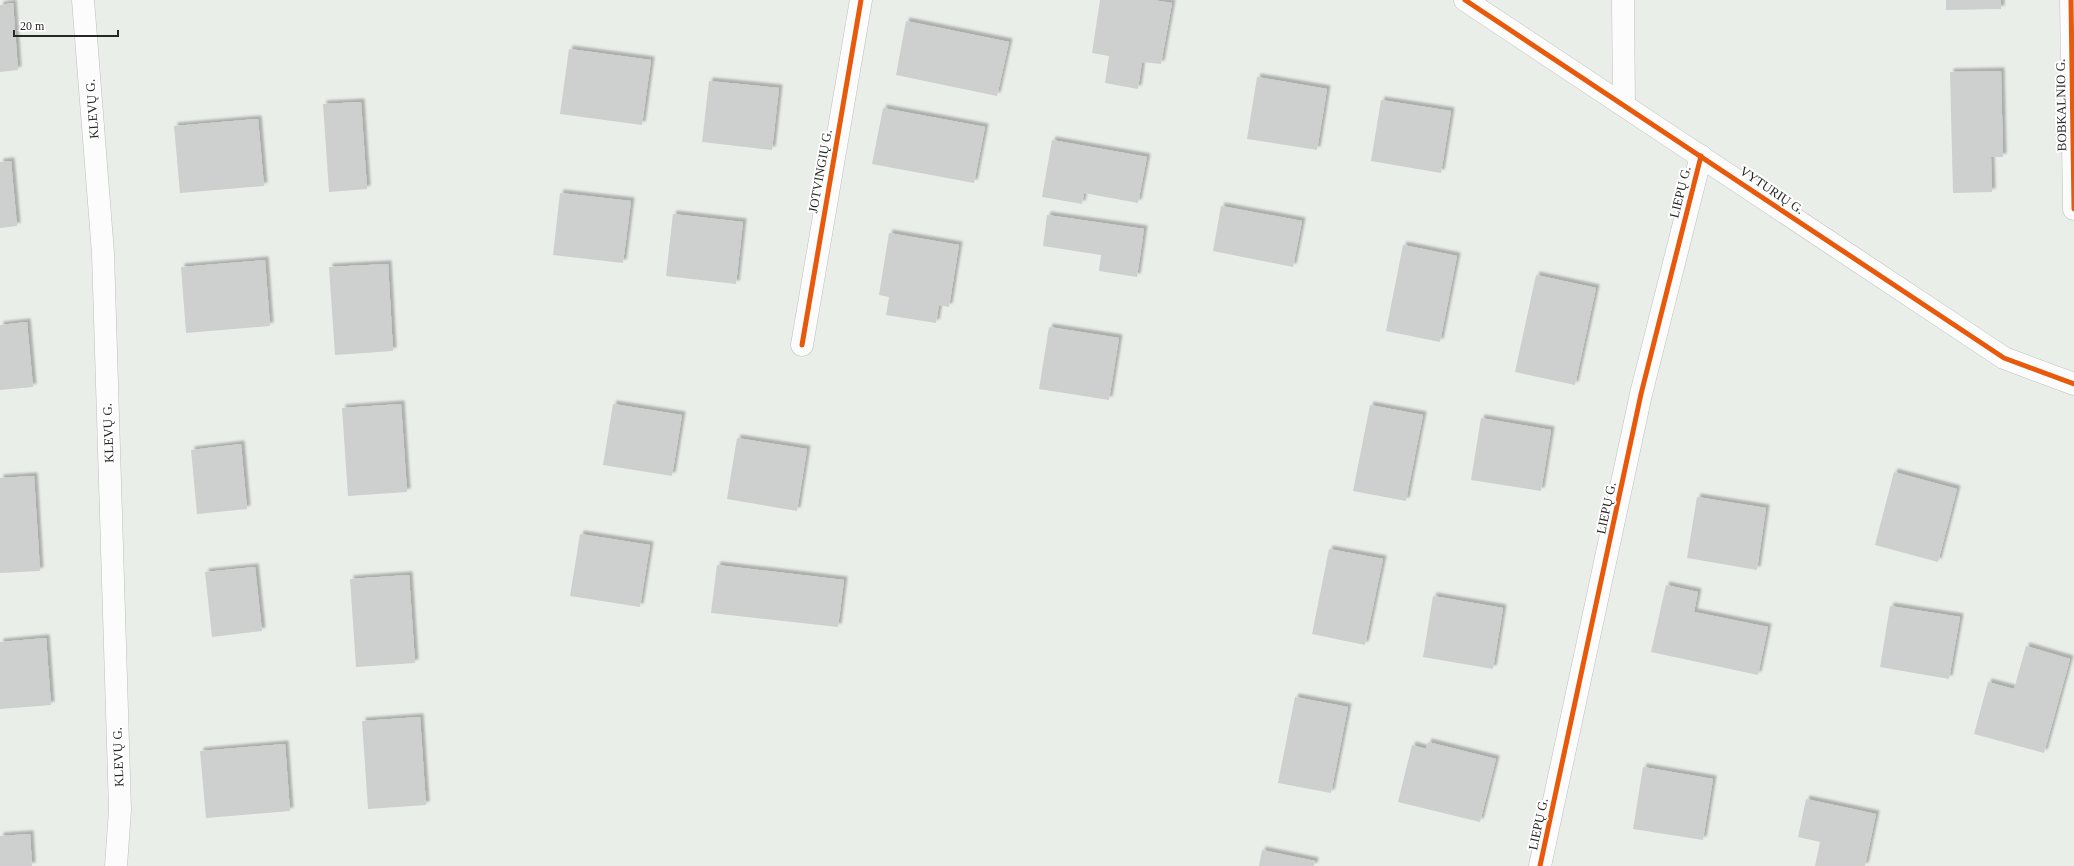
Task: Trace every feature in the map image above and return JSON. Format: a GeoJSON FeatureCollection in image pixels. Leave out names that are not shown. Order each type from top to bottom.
{"type":"FeatureCollection","features":[{"type":"Feature","properties":{"kind":"street","name":"KLEVŲ G."},"geometry":{"type":"LineString","coordinates":[[83,0],[103,253],[120,810],[116,866]]}},
{"type":"Feature","properties":{"kind":"street","name":"JOTVINGIŲ G."},"geometry":{"type":"LineString","coordinates":[[802,345],[861,0]]}},
{"type":"Feature","properties":{"kind":"street","name":"VYTURIŲ G."},"geometry":{"type":"LineString","coordinates":[[1465,0],[1624,104],[2004,358],[2074,380]]}},
{"type":"Feature","properties":{"kind":"street"},"geometry":{"type":"LineString","coordinates":[[1623,0],[1624,104]]}},
{"type":"Feature","properties":{"kind":"street","name":"BOBKALNIO G."},"geometry":{"type":"LineString","coordinates":[[2071,0],[2074,210]]}},
{"type":"Feature","properties":{"kind":"street","name":"LIEPŲ G."},"geometry":{"type":"LineString","coordinates":[[1540,866],[1641,394],[1700,156]]}},
{"type":"Feature","properties":{"kind":"building"},"geometry":{"type":"Polygon","coordinates":[[[1100,0],[1153,0],[1172,3],[1161,64],[1142,62],[1138,89],[1105,83],[1109,56],[1092,53],[1100,0]]]}},
{"type":"Feature","properties":{"kind":"building"},"geometry":{"type":"Polygon","coordinates":[[[1946,0],[2001,0],[2001,9],[1946,10],[1946,0]]]}},
{"type":"Feature","properties":{"kind":"building"},"geometry":{"type":"Polygon","coordinates":[[[13,3],[18,70],[0,72],[0,5],[13,3]]]}},
{"type":"Feature","properties":{"kind":"building"},"geometry":{"type":"Polygon","coordinates":[[[906,21],[1009,42],[997,96],[896,75],[906,21]]]}},
{"type":"Feature","properties":{"kind":"building"},"geometry":{"type":"Polygon","coordinates":[[[569,49],[651,60],[642,125],[560,114],[569,49]]]}},
{"type":"Feature","properties":{"kind":"building"},"geometry":{"type":"Polygon","coordinates":[[[2001,71],[2003,157],[1991,157],[1992,192],[1953,193],[1950,72],[2001,71]]]}},
{"type":"Feature","properties":{"kind":"building"},"geometry":{"type":"Polygon","coordinates":[[[1257,77],[1327,89],[1317,150],[1247,139],[1257,77]]]}},
{"type":"Feature","properties":{"kind":"building"},"geometry":{"type":"Polygon","coordinates":[[[709,81],[779,88],[772,150],[702,142],[709,81]]]}},
{"type":"Feature","properties":{"kind":"building"},"geometry":{"type":"Polygon","coordinates":[[[1381,100],[1451,111],[1441,173],[1371,161],[1381,100]]]}},
{"type":"Feature","properties":{"kind":"building"},"geometry":{"type":"Polygon","coordinates":[[[361,102],[367,189],[329,192],[323,104],[361,102]]]}},
{"type":"Feature","properties":{"kind":"building"},"geometry":{"type":"Polygon","coordinates":[[[883,108],[985,127],[974,183],[872,164],[883,108]]]}},
{"type":"Feature","properties":{"kind":"building"},"geometry":{"type":"Polygon","coordinates":[[[258,119],[264,186],[180,193],[174,126],[258,119]]]}},
{"type":"Feature","properties":{"kind":"building"},"geometry":{"type":"Polygon","coordinates":[[[1052,140],[1147,157],[1138,203],[1084,193],[1082,204],[1042,197],[1052,140]]]}},
{"type":"Feature","properties":{"kind":"building"},"geometry":{"type":"Polygon","coordinates":[[[11,161],[17,226],[0,228],[0,162],[11,161]]]}},
{"type":"Feature","properties":{"kind":"building"},"geometry":{"type":"Polygon","coordinates":[[[560,193],[631,201],[623,263],[553,255],[560,193]]]}},
{"type":"Feature","properties":{"kind":"building"},"geometry":{"type":"Polygon","coordinates":[[[1221,206],[1302,221],[1293,267],[1213,251],[1221,206]]]}},
{"type":"Feature","properties":{"kind":"building"},"geometry":{"type":"Polygon","coordinates":[[[673,214],[743,222],[736,284],[666,276],[673,214]]]}},
{"type":"Feature","properties":{"kind":"building"},"geometry":{"type":"Polygon","coordinates":[[[1047,215],[1144,229],[1137,277],[1099,271],[1101,255],[1043,246],[1047,215]]]}},
{"type":"Feature","properties":{"kind":"building"},"geometry":{"type":"Polygon","coordinates":[[[889,233],[959,245],[949,307],[939,305],[936,323],[886,315],[889,297],[879,295],[889,233]]]}},
{"type":"Feature","properties":{"kind":"building"},"geometry":{"type":"Polygon","coordinates":[[[1403,245],[1457,256],[1440,342],[1386,331],[1403,245]]]}},
{"type":"Feature","properties":{"kind":"building"},"geometry":{"type":"Polygon","coordinates":[[[265,260],[270,326],[186,333],[181,267],[265,260]]]}},
{"type":"Feature","properties":{"kind":"building"},"geometry":{"type":"Polygon","coordinates":[[[388,264],[393,351],[335,355],[329,267],[388,264]]]}},
{"type":"Feature","properties":{"kind":"building"},"geometry":{"type":"Polygon","coordinates":[[[1536,275],[1596,288],[1575,385],[1515,372],[1536,275]]]}},
{"type":"Feature","properties":{"kind":"building"},"geometry":{"type":"Polygon","coordinates":[[[27,322],[33,387],[0,390],[0,325],[27,322]]]}},
{"type":"Feature","properties":{"kind":"building"},"geometry":{"type":"Polygon","coordinates":[[[1049,327],[1119,338],[1109,400],[1039,389],[1049,327]]]}},
{"type":"Feature","properties":{"kind":"building"},"geometry":{"type":"Polygon","coordinates":[[[401,404],[407,492],[348,496],[342,408],[401,404]]]}},
{"type":"Feature","properties":{"kind":"building"},"geometry":{"type":"Polygon","coordinates":[[[613,404],[682,415],[672,476],[603,465],[613,404]]]}},
{"type":"Feature","properties":{"kind":"building"},"geometry":{"type":"Polygon","coordinates":[[[1370,405],[1423,415],[1406,501],[1353,491],[1370,405]]]}},
{"type":"Feature","properties":{"kind":"building"},"geometry":{"type":"Polygon","coordinates":[[[1481,418],[1551,430],[1541,491],[1471,480],[1481,418]]]}},
{"type":"Feature","properties":{"kind":"building"},"geometry":{"type":"Polygon","coordinates":[[[737,438],[807,449],[797,511],[727,499],[737,438]]]}},
{"type":"Feature","properties":{"kind":"building"},"geometry":{"type":"Polygon","coordinates":[[[241,444],[247,509],[197,514],[191,450],[241,444]]]}},
{"type":"Feature","properties":{"kind":"building"},"geometry":{"type":"Polygon","coordinates":[[[1894,472],[1957,489],[1938,562],[1875,545],[1894,472]]]}},
{"type":"Feature","properties":{"kind":"building"},"geometry":{"type":"Polygon","coordinates":[[[34,476],[40,571],[0,573],[0,478],[34,476]]]}},
{"type":"Feature","properties":{"kind":"building"},"geometry":{"type":"Polygon","coordinates":[[[1697,497],[1766,508],[1757,570],[1687,558],[1697,497]]]}},
{"type":"Feature","properties":{"kind":"building"},"geometry":{"type":"Polygon","coordinates":[[[580,534],[650,545],[640,607],[570,596],[580,534]]]}},
{"type":"Feature","properties":{"kind":"building"},"geometry":{"type":"Polygon","coordinates":[[[1329,549],[1383,559],[1365,645],[1312,634],[1329,549]]]}},
{"type":"Feature","properties":{"kind":"building"},"geometry":{"type":"Polygon","coordinates":[[[717,565],[844,580],[838,627],[711,613],[717,565]]]}},
{"type":"Feature","properties":{"kind":"building"},"geometry":{"type":"Polygon","coordinates":[[[255,567],[262,631],[212,637],[205,572],[255,567]]]}},
{"type":"Feature","properties":{"kind":"building"},"geometry":{"type":"Polygon","coordinates":[[[409,575],[415,663],[356,667],[350,579],[409,575]]]}},
{"type":"Feature","properties":{"kind":"building"},"geometry":{"type":"Polygon","coordinates":[[[1666,585],[1698,592],[1694,612],[1768,627],[1758,675],[1651,652],[1666,585]]]}},
{"type":"Feature","properties":{"kind":"building"},"geometry":{"type":"Polygon","coordinates":[[[1433,596],[1503,608],[1493,669],[1423,657],[1433,596]]]}},
{"type":"Feature","properties":{"kind":"building"},"geometry":{"type":"Polygon","coordinates":[[[1890,606],[1960,617],[1949,679],[1880,667],[1890,606]]]}},
{"type":"Feature","properties":{"kind":"building"},"geometry":{"type":"Polygon","coordinates":[[[46,638],[51,705],[0,709],[0,642],[46,638]]]}},
{"type":"Feature","properties":{"kind":"building"},"geometry":{"type":"Polygon","coordinates":[[[2026,646],[2070,659],[2044,753],[1974,734],[1988,682],[2014,689],[2026,646]]]}},
{"type":"Feature","properties":{"kind":"building"},"geometry":{"type":"Polygon","coordinates":[[[1295,697],[1348,707],[1331,793],[1278,783],[1295,697]]]}},
{"type":"Feature","properties":{"kind":"building"},"geometry":{"type":"Polygon","coordinates":[[[420,717],[426,805],[368,809],[362,721],[420,717]]]}},
{"type":"Feature","properties":{"kind":"building"},"geometry":{"type":"Polygon","coordinates":[[[1428,742],[1496,759],[1480,822],[1398,802],[1412,745],[1426,749],[1428,742]]]}},
{"type":"Feature","properties":{"kind":"building"},"geometry":{"type":"Polygon","coordinates":[[[285,744],[290,811],[206,818],[200,751],[285,744]]]}},
{"type":"Feature","properties":{"kind":"building"},"geometry":{"type":"Polygon","coordinates":[[[1643,767],[1713,779],[1703,840],[1633,829],[1643,767]]]}},
{"type":"Feature","properties":{"kind":"building"},"geometry":{"type":"Polygon","coordinates":[[[1806,799],[1876,814],[1865,866],[1815,866],[1820,842],[1798,837],[1806,799]]]}},
{"type":"Feature","properties":{"kind":"building"},"geometry":{"type":"Polygon","coordinates":[[[30,834],[32,866],[0,866],[0,836],[30,834]]]}},
{"type":"Feature","properties":{"kind":"building"},"geometry":{"type":"Polygon","coordinates":[[[1262,850],[1315,861],[1314,866],[1259,866],[1262,850]]]}},
{"type":"Feature","properties":{"kind":"cycle path"},"geometry":{"type":"LineString","coordinates":[[802,345],[861,0]]}},
{"type":"Feature","properties":{"kind":"cycle path"},"geometry":{"type":"LineString","coordinates":[[1465,0],[2004,358],[2074,384]]}},
{"type":"Feature","properties":{"kind":"cycle path"},"geometry":{"type":"LineString","coordinates":[[2071,0],[2074,209]]}},
{"type":"Feature","properties":{"kind":"cycle path"},"geometry":{"type":"LineString","coordinates":[[1540,866],[1641,394],[1701,156]]}}]}
